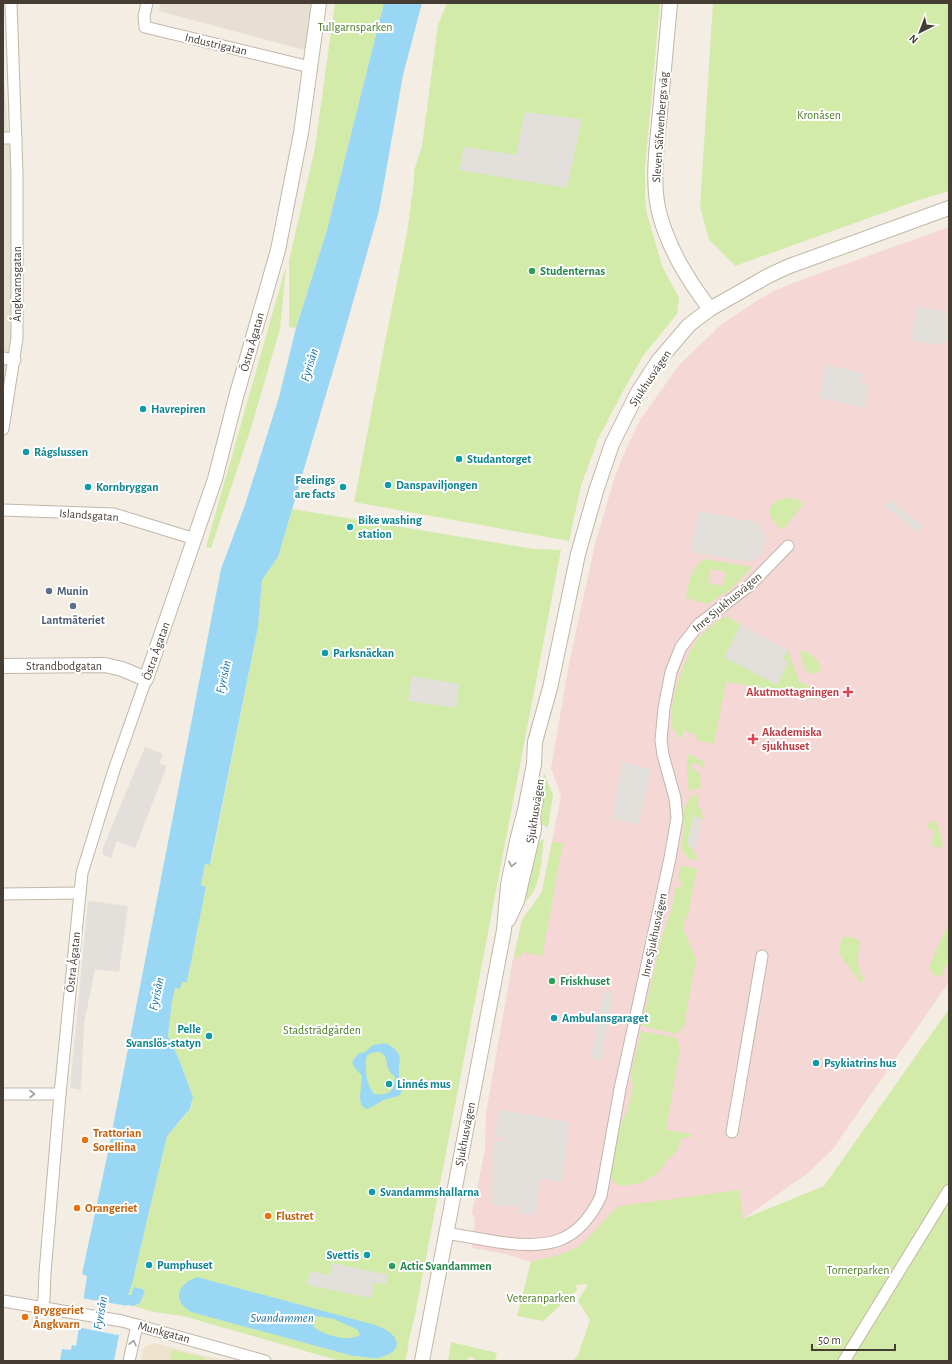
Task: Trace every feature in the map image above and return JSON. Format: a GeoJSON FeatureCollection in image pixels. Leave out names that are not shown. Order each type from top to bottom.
{"type":"FeatureCollection","features":[{"type":"Feature","properties":{"kind":"street","name":"Ångkvarnsgatan"},"geometry":{"type":"LineString","coordinates":[[3,429],[17,338],[17,174],[11,3]]}},
{"type":"Feature","properties":{"kind":"street","name":"Industrigatan"},"geometry":{"type":"LineString","coordinates":[[147,3],[144,16],[145,27],[310,67]]}},
{"type":"Feature","properties":{"kind":"street","name":"Östra Ågatan"},"geometry":{"type":"LineString","coordinates":[[42,1307],[45,1295],[45,1273],[60,1094],[82,873],[114,770],[215,480],[236,397],[278,250],[301,133],[319,3]]}},
{"type":"Feature","properties":{"kind":"street","name":"Sleven Säfwenbergs väg"},"geometry":{"type":"LineString","coordinates":[[670,3],[658,131],[656,192],[659,214],[668,242],[695,290],[710,309]]}},
{"type":"Feature","properties":{"kind":"street"},"geometry":{"type":"LineString","coordinates":[[3,138],[16,138]]}},
{"type":"Feature","properties":{"kind":"street","name":"Sjukhusvägen"},"geometry":{"type":"LineString","coordinates":[[422,1361],[504,930],[508,886],[534,764],[535,742],[550,688],[578,554],[596,491],[612,444],[638,392],[659,360],[689,325],[710,309],[787,267],[949,208]]}},
{"type":"Feature","properties":{"kind":"street"},"geometry":{"type":"LineString","coordinates":[[3,358],[14,360]]}},
{"type":"Feature","properties":{"kind":"street","name":"Islandsgatan"},"geometry":{"type":"LineString","coordinates":[[3,510],[114,514],[195,539]]}},
{"type":"Feature","properties":{"kind":"street","name":"Inre Sjukhusvägen"},"geometry":{"type":"LineString","coordinates":[[446,1233],[522,1245],[543,1244],[566,1237],[586,1222],[601,1196],[620,1089],[669,865],[677,818],[675,798],[663,755],[661,740],[664,708],[671,672],[681,647],[694,630],[706,618],[750,585],[788,546]]}},
{"type":"Feature","properties":{"kind":"street","name":"Strandbodgatan"},"geometry":{"type":"LineString","coordinates":[[3,666],[105,665],[122,669],[146,679]]}},
{"type":"Feature","properties":{"kind":"street"},"geometry":{"type":"LineString","coordinates":[[3,894],[80,893]]}},
{"type":"Feature","properties":{"kind":"street"},"geometry":{"type":"LineString","coordinates":[[732,1132],[762,956]]}},
{"type":"Feature","properties":{"kind":"street"},"geometry":{"type":"LineString","coordinates":[[3,1094],[60,1094]]}},
{"type":"Feature","properties":{"kind":"street"},"geometry":{"type":"LineString","coordinates":[[844,1361],[949,1190]]}},
{"type":"Feature","properties":{"kind":"street","name":"Munkgatan"},"geometry":{"type":"LineString","coordinates":[[3,1300],[122,1321],[242,1357],[265,1361]]}},
{"type":"Feature","properties":{"kind":"street"},"geometry":{"type":"LineString","coordinates":[[129,1361],[137,1325]]}},
{"type":"Feature","properties":{"kind":"shaded area"},"geometry":{"type":"Polygon","coordinates":[[[161,3],[314,3],[305,50],[159,11],[161,3]]]}},
{"type":"Feature","properties":{"kind":"shaded area"},"geometry":{"type":"Polygon","coordinates":[[[3,71],[11,164],[20,198],[12,346],[3,407],[3,71]]]}},
{"type":"Feature","properties":{"kind":"shaded area"},"geometry":{"type":"Polygon","coordinates":[[[525,112],[582,119],[567,188],[459,170],[464,147],[516,155],[525,112]]]}},
{"type":"Feature","properties":{"kind":"shaded area","name":"Akademiska sjukhuset"},"geometry":{"type":"Polygon","coordinates":[[[949,227],[949,982],[832,1150],[808,1173],[743,1219],[531,1262],[506,1254],[472,1248],[475,1220],[472,1212],[485,1150],[486,1113],[512,964],[522,920],[542,892],[561,796],[551,768],[569,664],[595,544],[615,476],[627,447],[640,420],[680,364],[722,324],[776,290],[949,227]]]}},
{"type":"Feature","properties":{"kind":"shaded area"},"geometry":{"type":"Polygon","coordinates":[[[917,306],[949,312],[949,337],[941,345],[911,340],[917,306]]]}},
{"type":"Feature","properties":{"kind":"shaded area"},"geometry":{"type":"Polygon","coordinates":[[[826,365],[863,373],[861,384],[869,386],[864,408],[819,398],[826,365]]]}},
{"type":"Feature","properties":{"kind":"shaded area"},"geometry":{"type":"Polygon","coordinates":[[[890,500],[923,526],[918,533],[884,506],[890,500]]]}},
{"type":"Feature","properties":{"kind":"shaded area"},"geometry":{"type":"Polygon","coordinates":[[[699,511],[759,523],[766,537],[761,556],[749,562],[690,552],[699,511]]]}},
{"type":"Feature","properties":{"kind":"shaded area"},"geometry":{"type":"Polygon","coordinates":[[[741,625],[788,650],[783,659],[789,662],[777,685],[724,657],[741,625]]]}},
{"type":"Feature","properties":{"kind":"shaded area"},"geometry":{"type":"Polygon","coordinates":[[[412,676],[459,684],[456,708],[408,701],[412,676]]]}},
{"type":"Feature","properties":{"kind":"shaded area"},"geometry":{"type":"Polygon","coordinates":[[[145,747],[163,754],[159,763],[167,766],[135,848],[117,841],[111,858],[102,854],[104,845],[145,747]]]}},
{"type":"Feature","properties":{"kind":"shaded area"},"geometry":{"type":"Polygon","coordinates":[[[622,762],[651,769],[639,824],[612,819],[622,762]]]}},
{"type":"Feature","properties":{"kind":"shaded area"},"geometry":{"type":"Polygon","coordinates":[[[694,815],[702,820],[694,850],[687,844],[694,815]]]}},
{"type":"Feature","properties":{"kind":"shaded area"},"geometry":{"type":"Polygon","coordinates":[[[88,901],[128,906],[119,972],[95,969],[84,1024],[81,1090],[70,1088],[88,901]]]}},
{"type":"Feature","properties":{"kind":"shaded area"},"geometry":{"type":"Polygon","coordinates":[[[603,992],[613,994],[601,1060],[591,1058],[603,992]]]}},
{"type":"Feature","properties":{"kind":"shaded area"},"geometry":{"type":"Polygon","coordinates":[[[500,1109],[569,1122],[562,1182],[540,1178],[536,1215],[520,1214],[520,1207],[492,1205],[493,1141],[503,1141],[503,1138],[494,1136],[500,1109]]]}},
{"type":"Feature","properties":{"kind":"shaded area"},"geometry":{"type":"Polygon","coordinates":[[[332,1263],[388,1275],[386,1284],[374,1283],[371,1298],[307,1285],[310,1271],[330,1275],[332,1263]]]}},
{"type":"Feature","properties":{"kind":"shaded area"},"geometry":{"type":"Polygon","coordinates":[[[154,1343],[225,1361],[141,1361],[144,1347],[154,1343]]]}},
{"type":"Feature","properties":{"kind":"green space","name":"Tullgarnsparken"},"geometry":{"type":"Polygon","coordinates":[[[335,3],[384,3],[327,230],[296,328],[289,327],[289,261],[315,148],[335,3]]]}},
{"type":"Feature","properties":{"kind":"green space","name":"Studenternas"},"geometry":{"type":"Polygon","coordinates":[[[447,3],[660,3],[645,168],[645,199],[647,214],[662,266],[679,298],[677,314],[643,356],[598,439],[581,486],[569,541],[354,502],[407,233],[414,171],[422,146],[438,25],[447,3]]]}},
{"type":"Feature","properties":{"kind":"green space","name":"Kronåsen"},"geometry":{"type":"Polygon","coordinates":[[[713,3],[949,3],[949,191],[916,201],[735,266],[709,240],[700,207],[713,3]]]}},
{"type":"Feature","properties":{"kind":"green space"},"geometry":{"type":"Polygon","coordinates":[[[286,266],[280,329],[250,431],[211,548],[206,547],[286,266]]]}},
{"type":"Feature","properties":{"kind":"green space"},"geometry":{"type":"Polygon","coordinates":[[[786,498],[797,499],[803,504],[783,530],[773,521],[770,507],[778,500],[786,498]]]}},
{"type":"Feature","properties":{"kind":"green space","name":"Stadsträdgården"},"geometry":{"type":"Polygon","coordinates":[[[292,509],[534,549],[561,550],[415,1315],[407,1355],[404,1361],[340,1361],[183,1316],[154,1312],[133,1306],[140,1303],[144,1289],[128,1295],[132,1284],[167,1136],[191,1109],[193,1097],[178,1057],[168,1036],[172,1001],[175,988],[182,982],[187,981],[206,887],[201,885],[205,864],[211,864],[258,627],[262,580],[278,557],[292,509]]]}},
{"type":"Feature","properties":{"kind":"green space"},"geometry":{"type":"Polygon","coordinates":[[[705,559],[752,567],[731,589],[708,604],[686,598],[691,576],[700,562],[705,559]],[[711,569],[708,583],[723,586],[726,572],[711,569]]]}},
{"type":"Feature","properties":{"kind":"green space"},"geometry":{"type":"Polygon","coordinates":[[[726,616],[741,625],[725,657],[789,663],[783,659],[788,650],[799,681],[813,688],[815,692],[811,701],[802,694],[726,682],[714,744],[698,741],[696,735],[683,730],[683,739],[674,730],[672,719],[674,695],[682,670],[697,640],[710,626],[726,616]]]}},
{"type":"Feature","properties":{"kind":"green space"},"geometry":{"type":"Polygon","coordinates":[[[803,650],[818,661],[821,667],[819,671],[813,674],[806,671],[800,653],[803,650]]]}},
{"type":"Feature","properties":{"kind":"green space"},"geometry":{"type":"Polygon","coordinates":[[[691,754],[705,763],[703,768],[695,762],[690,767],[699,773],[701,787],[689,792],[687,757],[691,754]]]}},
{"type":"Feature","properties":{"kind":"green space"},"geometry":{"type":"Polygon","coordinates":[[[544,773],[553,795],[548,827],[540,823],[536,815],[544,773]]]}},
{"type":"Feature","properties":{"kind":"green space"},"geometry":{"type":"Polygon","coordinates":[[[699,794],[697,801],[702,811],[704,820],[694,815],[687,844],[694,850],[698,861],[687,858],[681,848],[684,826],[683,813],[690,797],[699,794]]]}},
{"type":"Feature","properties":{"kind":"green space"},"geometry":{"type":"Polygon","coordinates":[[[932,821],[936,822],[938,826],[943,845],[940,848],[931,845],[934,830],[926,828],[932,821]]]}},
{"type":"Feature","properties":{"kind":"green space"},"geometry":{"type":"Polygon","coordinates":[[[544,839],[538,881],[531,896],[525,902],[535,847],[538,842],[544,839]]]}},
{"type":"Feature","properties":{"kind":"green space"},"geometry":{"type":"Polygon","coordinates":[[[552,842],[563,843],[542,956],[522,952],[521,958],[514,956],[522,920],[542,892],[552,842]]]}},
{"type":"Feature","properties":{"kind":"green space"},"geometry":{"type":"Polygon","coordinates":[[[681,866],[698,869],[688,915],[684,922],[684,931],[696,959],[684,1026],[677,1034],[642,1026],[661,939],[670,914],[676,887],[681,887],[682,883],[678,878],[681,866]]]}},
{"type":"Feature","properties":{"kind":"green space"},"geometry":{"type":"Polygon","coordinates":[[[949,921],[949,959],[942,975],[937,977],[932,974],[929,967],[949,921]]]}},
{"type":"Feature","properties":{"kind":"green space"},"geometry":{"type":"Polygon","coordinates":[[[842,937],[855,938],[860,943],[858,966],[864,979],[861,984],[839,953],[842,937]]]}},
{"type":"Feature","properties":{"kind":"green space","name":"Tornerparken"},"geometry":{"type":"Polygon","coordinates":[[[949,1009],[949,1361],[572,1361],[578,1355],[590,1320],[578,1301],[588,1284],[576,1285],[577,1290],[543,1321],[517,1316],[531,1262],[564,1253],[576,1248],[586,1240],[619,1206],[739,1190],[743,1219],[824,1186],[949,1009]]]}},
{"type":"Feature","properties":{"kind":"green space"},"geometry":{"type":"Polygon","coordinates":[[[641,1031],[677,1038],[680,1048],[666,1130],[692,1134],[692,1137],[685,1137],[681,1139],[677,1151],[658,1173],[641,1183],[621,1186],[616,1184],[610,1176],[620,1125],[626,1114],[633,1088],[631,1075],[641,1031]]]}},
{"type":"Feature","properties":{"kind":"green space"},"geometry":{"type":"Polygon","coordinates":[[[451,1342],[497,1353],[495,1361],[475,1361],[473,1357],[470,1357],[465,1361],[448,1361],[451,1342]]]}},
{"type":"Feature","properties":{"kind":"green space"},"geometry":{"type":"Polygon","coordinates":[[[173,1350],[205,1358],[204,1361],[170,1361],[173,1350]]]}},
{"type":"Feature","properties":{"kind":"water","name":"Fyrisån"},"geometry":{"type":"Polygon","coordinates":[[[384,3],[422,3],[403,75],[379,211],[278,557],[262,580],[258,627],[210,865],[205,864],[201,885],[206,887],[187,982],[182,982],[180,989],[175,988],[172,1001],[168,1036],[178,1057],[193,1097],[190,1109],[167,1136],[132,1284],[128,1295],[131,1295],[134,1287],[145,1290],[140,1303],[133,1306],[127,1305],[116,1334],[119,1335],[114,1361],[60,1361],[62,1349],[71,1350],[72,1345],[76,1346],[87,1276],[82,1274],[108,1152],[221,569],[245,505],[279,397],[296,328],[327,230],[384,3]]]}},
{"type":"Feature","properties":{"kind":"water"},"geometry":{"type":"Polygon","coordinates":[[[386,1043],[399,1054],[399,1078],[403,1086],[398,1096],[384,1100],[371,1108],[366,1109],[361,1105],[360,1097],[362,1076],[354,1067],[352,1062],[358,1054],[365,1052],[373,1045],[386,1043]],[[379,1052],[367,1055],[367,1080],[374,1094],[387,1093],[391,1090],[394,1085],[395,1077],[389,1071],[384,1055],[379,1052]]]}},
{"type":"Feature","properties":{"kind":"water","name":"Svandammen"},"geometry":{"type":"Polygon","coordinates":[[[197,1277],[375,1325],[392,1334],[397,1343],[396,1347],[390,1354],[378,1358],[353,1356],[191,1312],[181,1302],[179,1297],[181,1288],[190,1280],[197,1277]],[[316,1316],[310,1320],[315,1328],[331,1336],[349,1338],[360,1335],[358,1330],[334,1319],[316,1316]]]}},
{"type":"Feature","properties":{"kind":"pier"},"geometry":{"type":"Polygon","coordinates":[[[81,1298],[128,1306],[117,1335],[77,1327],[81,1298]]]}},
{"type":"Feature","properties":{"kind":"place","name":"Studenternas"},"geometry":{"type":"Point","coordinates":[532,271]}},
{"type":"Feature","properties":{"kind":"place","name":"Havrepiren"},"geometry":{"type":"Point","coordinates":[143,409]}},
{"type":"Feature","properties":{"kind":"place","name":"Rågslussen"},"geometry":{"type":"Point","coordinates":[26,452]}},
{"type":"Feature","properties":{"kind":"place","name":"Studantorget"},"geometry":{"type":"Point","coordinates":[459,459]}},
{"type":"Feature","properties":{"kind":"place","name":"Danspaviljongen"},"geometry":{"type":"Point","coordinates":[388,485]}},
{"type":"Feature","properties":{"kind":"place","name":"Kornbryggan"},"geometry":{"type":"Point","coordinates":[88,487]}},
{"type":"Feature","properties":{"kind":"place","name":"Feelings are facts"},"geometry":{"type":"Point","coordinates":[343,487]}},
{"type":"Feature","properties":{"kind":"place","name":"Bike washing station"},"geometry":{"type":"Point","coordinates":[350,527]}},
{"type":"Feature","properties":{"kind":"place","name":"Munin"},"geometry":{"type":"Point","coordinates":[49,591]}},
{"type":"Feature","properties":{"kind":"place","name":"Lantmäteriet"},"geometry":{"type":"Point","coordinates":[73,606]}},
{"type":"Feature","properties":{"kind":"place","name":"Parksnäckan"},"geometry":{"type":"Point","coordinates":[325,653]}},
{"type":"Feature","properties":{"kind":"place","name":"Akutmottagningen"},"geometry":{"type":"Point","coordinates":[848,692]}},
{"type":"Feature","properties":{"kind":"place","name":"Akademiska sjukhuset"},"geometry":{"type":"Point","coordinates":[753,739]}},
{"type":"Feature","properties":{"kind":"place","name":"Friskhuset"},"geometry":{"type":"Point","coordinates":[552,981]}},
{"type":"Feature","properties":{"kind":"place","name":"Ambulansgaraget"},"geometry":{"type":"Point","coordinates":[554,1018]}},
{"type":"Feature","properties":{"kind":"place","name":"Pelle Svanslös-statyn"},"geometry":{"type":"Point","coordinates":[209,1036]}},
{"type":"Feature","properties":{"kind":"place","name":"Psykiatrins hus"},"geometry":{"type":"Point","coordinates":[816,1063]}},
{"type":"Feature","properties":{"kind":"place","name":"Linnés mus"},"geometry":{"type":"Point","coordinates":[389,1084]}},
{"type":"Feature","properties":{"kind":"place","name":"Trattorian Sorellina"},"geometry":{"type":"Point","coordinates":[85,1140]}},
{"type":"Feature","properties":{"kind":"place","name":"Svandammshallarna"},"geometry":{"type":"Point","coordinates":[372,1192]}},
{"type":"Feature","properties":{"kind":"place","name":"Orangeriet"},"geometry":{"type":"Point","coordinates":[77,1208]}},
{"type":"Feature","properties":{"kind":"place","name":"Flustret"},"geometry":{"type":"Point","coordinates":[268,1216]}},
{"type":"Feature","properties":{"kind":"place","name":"Svettis"},"geometry":{"type":"Point","coordinates":[367,1255]}},
{"type":"Feature","properties":{"kind":"place","name":"Pumphuset"},"geometry":{"type":"Point","coordinates":[149,1265]}},
{"type":"Feature","properties":{"kind":"place","name":"Actic Svandammen"},"geometry":{"type":"Point","coordinates":[392,1266]}},
{"type":"Feature","properties":{"kind":"place","name":"Bryggeriet Ångkvarn"},"geometry":{"type":"Point","coordinates":[25,1317]}},
{"type":"Feature","properties":{"kind":"park label","name":"Veteranparken"},"geometry":{"type":"Point","coordinates":[541,1298]}}]}
